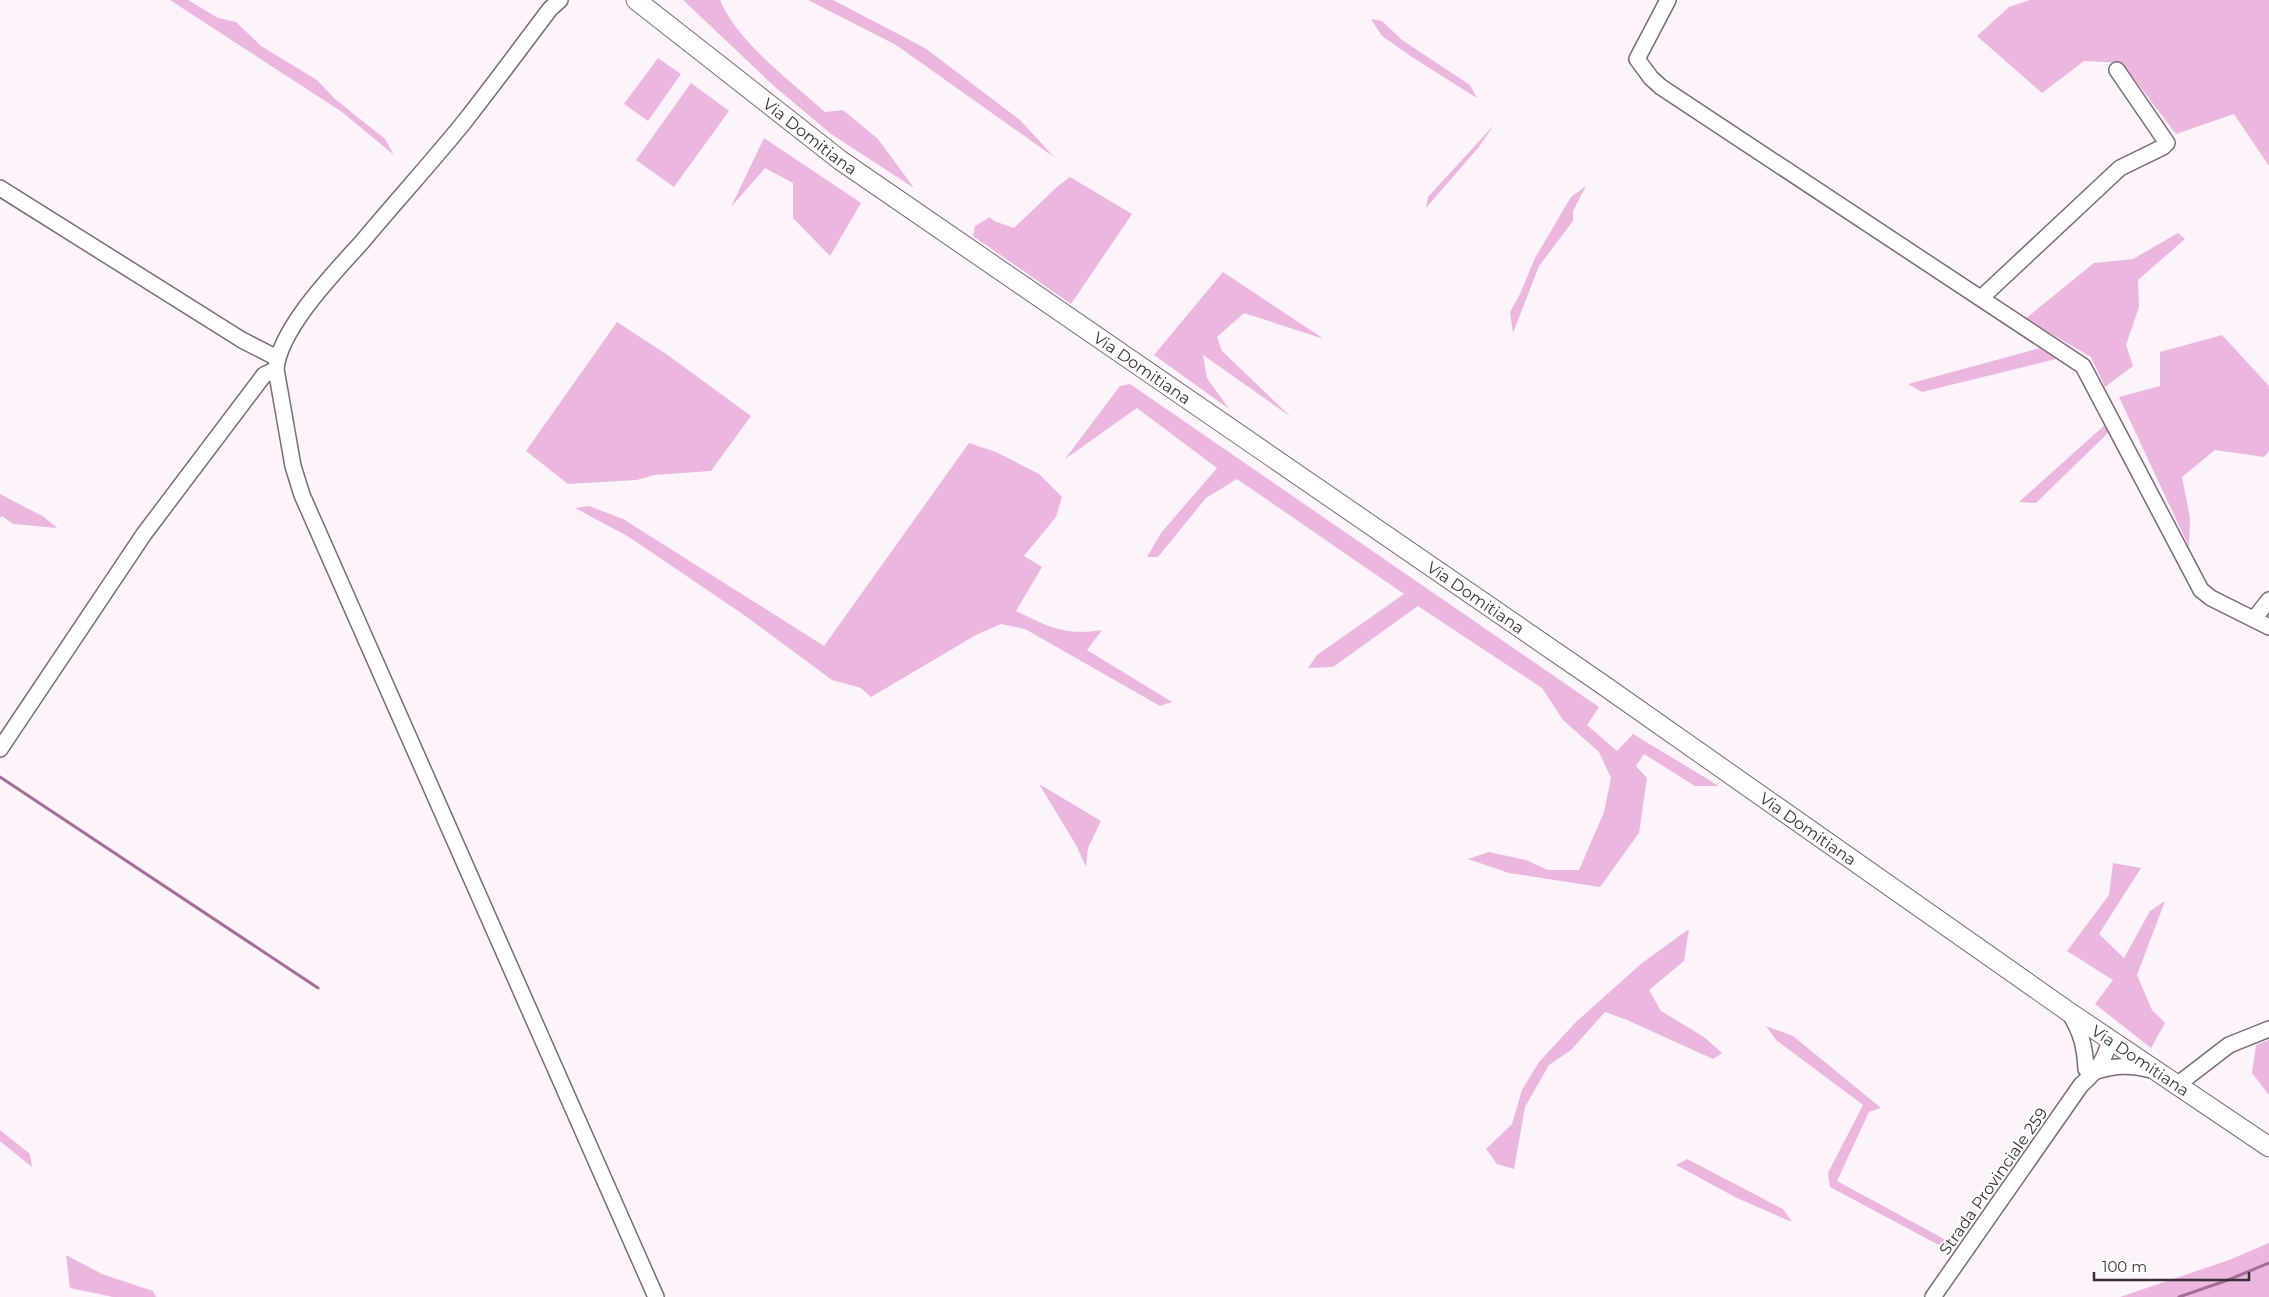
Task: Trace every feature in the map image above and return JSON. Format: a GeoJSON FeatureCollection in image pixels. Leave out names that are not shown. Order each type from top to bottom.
{"type":"FeatureCollection","features":[{"type":"Feature","properties":{"kind":"main road","name":"Via Domitiana"},"geometry":{"type":"LineString","coordinates":[[636,0],[690,40],[725,71],[840,160],[1599,682],[2069,1012],[2269,1147]]}},
{"type":"Feature","properties":{"kind":"main road","name":"Via Domitiana"},"geometry":{"type":"LineString","coordinates":[[658,0],[690,40]]}},
{"type":"Feature","properties":{"kind":"street"},"geometry":{"type":"LineString","coordinates":[[0,749],[144,534],[264,375],[277,364],[293,327],[320,290],[465,122],[550,9],[560,0]]}},
{"type":"Feature","properties":{"kind":"street"},"geometry":{"type":"LineString","coordinates":[[1668,0],[1637,58],[1651,78],[1661,87],[2083,366],[2201,590],[2227,607],[2269,627]]}},
{"type":"Feature","properties":{"kind":"street"},"geometry":{"type":"LineString","coordinates":[[1981,298],[2120,168],[2167,144],[2117,70]]}},
{"type":"Feature","properties":{"kind":"street"},"geometry":{"type":"LineString","coordinates":[[0,188],[277,364],[293,466],[302,495],[656,1297]]}},
{"type":"Feature","properties":{"kind":"street"},"geometry":{"type":"LineString","coordinates":[[2254,619],[2269,600]]}},
{"type":"Feature","properties":{"kind":"street"},"geometry":{"type":"LineString","coordinates":[[2069,1012],[2080,1030],[2091,1070]]}},
{"type":"Feature","properties":{"kind":"street"},"geometry":{"type":"LineString","coordinates":[[2178,1085],[2228,1045],[2269,1029]]}},
{"type":"Feature","properties":{"kind":"street","name":"Strada Provinciale 259"},"geometry":{"type":"LineString","coordinates":[[1932,1297],[2091,1070],[2106,1054],[2110,1039]]}},
{"type":"Feature","properties":{"kind":"street","name":"Strada Provinciale 259"},"geometry":{"type":"LineString","coordinates":[[2091,1070],[2129,1066],[2159,1072]]}},
{"type":"Feature","properties":{"kind":"shaded area"},"geometry":{"type":"Polygon","coordinates":[[[170,0],[188,0],[218,18],[236,22],[261,46],[317,80],[335,99],[385,139],[394,155],[342,112],[170,0]]]}},
{"type":"Feature","properties":{"kind":"shaded area"},"geometry":{"type":"Polygon","coordinates":[[[683,0],[720,0],[728,16],[739,31],[766,60],[825,112],[843,110],[878,139],[914,188],[831,134],[774,86],[683,0]]]}},
{"type":"Feature","properties":{"kind":"shaded area"},"geometry":{"type":"Polygon","coordinates":[[[808,0],[833,0],[925,48],[1020,120],[1054,157],[896,45],[808,0]]]}},
{"type":"Feature","properties":{"kind":"shaded area"},"geometry":{"type":"Polygon","coordinates":[[[2030,0],[2269,0],[2269,166],[2234,114],[2176,134],[2122,63],[2084,61],[2042,93],[1977,36],[2009,7],[2030,0]]]}},
{"type":"Feature","properties":{"kind":"shaded area"},"geometry":{"type":"Polygon","coordinates":[[[1371,19],[1382,21],[1402,40],[1470,85],[1477,98],[1382,36],[1371,19]]]}},
{"type":"Feature","properties":{"kind":"shaded area"},"geometry":{"type":"Polygon","coordinates":[[[658,58],[681,74],[648,121],[624,104],[658,58]]]}},
{"type":"Feature","properties":{"kind":"shaded area"},"geometry":{"type":"Polygon","coordinates":[[[691,83],[729,111],[674,187],[636,160],[691,83]]]}},
{"type":"Feature","properties":{"kind":"shaded area"},"geometry":{"type":"Polygon","coordinates":[[[1494,125],[1478,148],[1426,208],[1428,197],[1494,125]]]}},
{"type":"Feature","properties":{"kind":"shaded area"},"geometry":{"type":"Polygon","coordinates":[[[764,138],[861,203],[830,256],[793,218],[793,183],[765,168],[731,207],[764,138]]]}},
{"type":"Feature","properties":{"kind":"shaded area"},"geometry":{"type":"Polygon","coordinates":[[[1070,177],[1132,214],[1071,304],[973,236],[975,226],[990,217],[994,221],[1014,228],[1070,177]]]}},
{"type":"Feature","properties":{"kind":"shaded area"},"geometry":{"type":"Polygon","coordinates":[[[1586,186],[1573,211],[1573,221],[1539,266],[1513,333],[1510,312],[1520,294],[1535,258],[1571,197],[1586,186]]]}},
{"type":"Feature","properties":{"kind":"shaded area"},"geometry":{"type":"Polygon","coordinates":[[[2178,233],[2185,239],[2138,280],[2139,307],[2126,345],[2133,366],[2105,387],[2091,357],[2025,319],[2094,263],[2133,259],[2178,233]]]}},
{"type":"Feature","properties":{"kind":"shaded area"},"geometry":{"type":"Polygon","coordinates":[[[1223,272],[1324,339],[1244,313],[1217,337],[1222,351],[1291,417],[1203,355],[1207,378],[1229,409],[1154,355],[1223,272]]]}},
{"type":"Feature","properties":{"kind":"shaded area"},"geometry":{"type":"Polygon","coordinates":[[[617,322],[669,356],[751,416],[711,471],[654,475],[637,480],[568,484],[526,451],[617,322]]]}},
{"type":"Feature","properties":{"kind":"shaded area"},"geometry":{"type":"Polygon","coordinates":[[[2222,335],[2269,386],[2269,451],[2264,457],[2215,450],[2182,477],[2190,518],[2189,547],[2119,397],[2160,386],[2160,352],[2222,335]]]}},
{"type":"Feature","properties":{"kind":"shaded area"},"geometry":{"type":"Polygon","coordinates":[[[2040,348],[2056,359],[1922,392],[1908,384],[2040,348]]]}},
{"type":"Feature","properties":{"kind":"shaded area"},"geometry":{"type":"Polygon","coordinates":[[[1130,384],[1599,707],[1587,725],[1617,751],[1633,734],[1719,786],[1695,786],[1644,754],[1636,766],[1647,778],[1639,833],[1600,887],[1509,873],[1468,859],[1489,852],[1526,860],[1548,870],[1579,870],[1604,812],[1611,778],[1599,752],[1563,720],[1542,688],[1418,606],[1333,667],[1308,668],[1317,655],[1404,594],[1237,479],[1206,498],[1158,557],[1147,557],[1161,533],[1217,468],[1137,408],[1065,459],[1120,386],[1130,384]]]}},
{"type":"Feature","properties":{"kind":"shaded area"},"geometry":{"type":"Polygon","coordinates":[[[2106,424],[2109,432],[2036,503],[2019,502],[2106,424]]]}},
{"type":"Feature","properties":{"kind":"shaded area"},"geometry":{"type":"Polygon","coordinates":[[[969,443],[996,452],[1039,474],[1062,497],[1056,517],[1024,556],[1042,567],[1016,611],[1048,626],[1067,631],[1089,632],[1102,630],[1087,650],[1172,702],[1160,706],[1025,629],[1001,624],[976,635],[871,697],[861,688],[832,680],[744,615],[629,537],[575,508],[589,506],[623,519],[824,646],[969,443]]]}},
{"type":"Feature","properties":{"kind":"shaded area"},"geometry":{"type":"Polygon","coordinates":[[[0,494],[44,517],[57,528],[13,524],[2,516],[0,518],[0,494]]]}},
{"type":"Feature","properties":{"kind":"shaded area"},"geometry":{"type":"Polygon","coordinates":[[[1039,784],[1101,821],[1088,848],[1086,867],[1076,845],[1039,784]]]}},
{"type":"Feature","properties":{"kind":"shaded area"},"geometry":{"type":"Polygon","coordinates":[[[2113,863],[2141,868],[2099,934],[2124,958],[2150,911],[2165,901],[2137,975],[2152,1010],[2165,1023],[2151,1048],[2095,1004],[2113,980],[2067,951],[2109,895],[2113,863]]]}},
{"type":"Feature","properties":{"kind":"shaded area"},"geometry":{"type":"Polygon","coordinates":[[[1689,929],[1684,961],[1649,990],[1661,1011],[1704,1037],[1722,1053],[1713,1059],[1605,1012],[1571,1050],[1549,1065],[1525,1107],[1514,1169],[1497,1164],[1486,1149],[1512,1124],[1522,1090],[1539,1062],[1576,1022],[1642,963],[1689,929]]]}},
{"type":"Feature","properties":{"kind":"shaded area"},"geometry":{"type":"Polygon","coordinates":[[[1766,1026],[1793,1036],[1881,1108],[1869,1112],[1837,1181],[1944,1239],[1950,1251],[1830,1187],[1828,1173],[1863,1105],[1776,1040],[1766,1026]]]}},
{"type":"Feature","properties":{"kind":"shaded area"},"geometry":{"type":"Polygon","coordinates":[[[2269,1040],[2269,1095],[2252,1073],[2256,1045],[2269,1040]]]}},
{"type":"Feature","properties":{"kind":"shaded area"},"geometry":{"type":"Polygon","coordinates":[[[0,1130],[30,1154],[32,1167],[0,1141],[0,1130]]]}},
{"type":"Feature","properties":{"kind":"shaded area"},"geometry":{"type":"Polygon","coordinates":[[[1687,1159],[1783,1209],[1792,1222],[1737,1198],[1676,1165],[1687,1159]]]}},
{"type":"Feature","properties":{"kind":"shaded area"},"geometry":{"type":"Polygon","coordinates":[[[2269,1243],[2269,1297],[2120,1297],[2229,1260],[2269,1243]]]}},
{"type":"Feature","properties":{"kind":"shaded area"},"geometry":{"type":"Polygon","coordinates":[[[66,1255],[102,1274],[153,1291],[156,1297],[113,1297],[70,1288],[66,1255]]]}},
{"type":"Feature","properties":{"kind":"waterway"},"geometry":{"type":"LineString","coordinates":[[0,777],[318,988]]}},
{"type":"Feature","properties":{"kind":"waterway"},"geometry":{"type":"LineString","coordinates":[[2179,1297],[2269,1263]]}}]}
